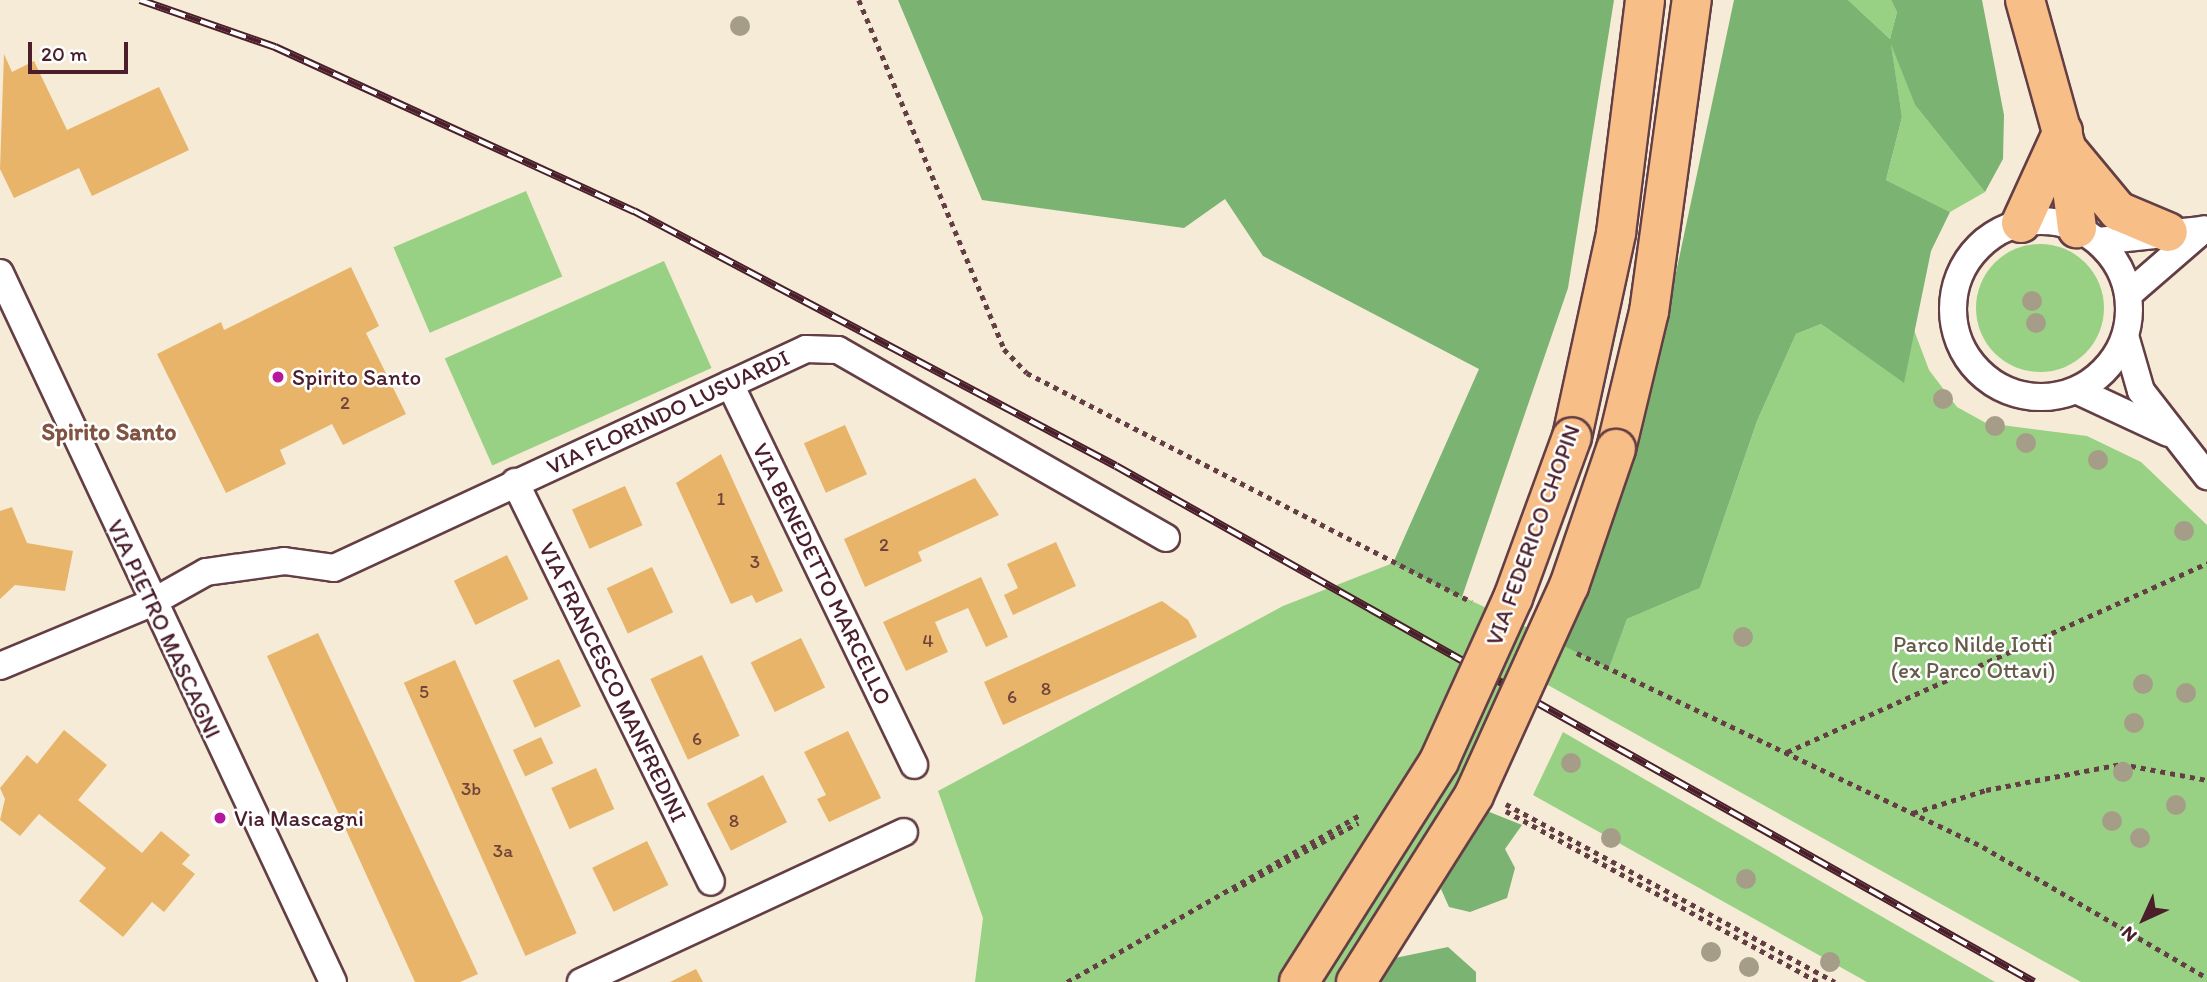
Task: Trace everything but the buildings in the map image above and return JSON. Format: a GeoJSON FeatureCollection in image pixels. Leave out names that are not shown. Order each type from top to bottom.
{"type":"FeatureCollection","features":[{"type":"Feature","properties":{"kind":"main road","name":"VIA FEDERICO CHOPIN"},"geometry":{"type":"LineString","coordinates":[[1299,982],[1439,761],[1513,598],[1572,437],[1616,233],[1646,0]]}},
{"type":"Feature","properties":{"kind":"main road","name":"VIA FEDERICO CHOPIN"},"geometry":{"type":"LineString","coordinates":[[1356,982],[1474,795],[1569,586],[1616,449],[1649,312],[1692,0]]}},
{"type":"Feature","properties":{"kind":"main road"},"geometry":{"type":"LineString","coordinates":[[2025,0],[2065,141],[2087,234]]}},
{"type":"Feature","properties":{"kind":"main road"},"geometry":{"type":"LineString","coordinates":[[2021,223],[2065,141]]}},
{"type":"Feature","properties":{"kind":"main road"},"geometry":{"type":"LineString","coordinates":[[2065,141],[2118,211],[2192,230]]}},
{"type":"Feature","properties":{"kind":"street"},"geometry":{"type":"LineString","coordinates":[[2126,339],[2107,370],[2078,391],[2048,398],[2017,395],[1983,377],[1956,333],[1956,284],[1970,257],[2021,223],[2087,234],[2192,230]]}},
{"type":"Feature","properties":{"kind":"street"},"geometry":{"type":"LineString","coordinates":[[2129,294],[2192,230]]}},
{"type":"Feature","properties":{"kind":"street"},"geometry":{"type":"LineString","coordinates":[[2087,234],[2123,273],[2129,294],[2126,339],[2141,391],[2207,476]]}},
{"type":"Feature","properties":{"kind":"street","name":"VIA PIETRO MASCAGNI"},"geometry":{"type":"LineString","coordinates":[[0,273],[151,603],[333,982]]}},
{"type":"Feature","properties":{"kind":"street","name":"VIA FLORINDO LUSUARDI"},"geometry":{"type":"LineString","coordinates":[[0,666],[151,603],[206,572],[284,561],[334,568],[806,349],[838,350],[1166,538]]}},
{"type":"Feature","properties":{"kind":"street","name":"VIA BENEDETTO MARCELLO"},"geometry":{"type":"LineString","coordinates":[[730,384],[914,765]]}},
{"type":"Feature","properties":{"kind":"street"},"geometry":{"type":"LineString","coordinates":[[2078,391],[2176,438]]}},
{"type":"Feature","properties":{"kind":"street","name":"VIA FRANCESCO MANFREDINI"},"geometry":{"type":"LineString","coordinates":[[515,482],[711,883]]}},
{"type":"Feature","properties":{"kind":"street"},"geometry":{"type":"LineString","coordinates":[[581,982],[904,832]]}},
{"type":"Feature","properties":{"kind":"path"},"geometry":{"type":"LineString","coordinates":[[859,0],[1004,349],[1027,373],[1484,608]]}},
{"type":"Feature","properties":{"kind":"path"},"geometry":{"type":"LineString","coordinates":[[1786,752],[2207,563]]}},
{"type":"Feature","properties":{"kind":"path"},"geometry":{"type":"LineString","coordinates":[[1564,646],[1912,813],[2077,899],[2207,978]]}},
{"type":"Feature","properties":{"kind":"path"},"geometry":{"type":"LineString","coordinates":[[1912,813],[1986,790],[2121,764],[2207,780]]}},
{"type":"Feature","properties":{"kind":"green space"},"geometry":{"type":"Polygon","coordinates":[[[898,0],[1614,0],[1568,288],[1462,597],[1393,563],[1479,369],[1263,256],[1225,199],[1184,228],[982,200],[898,0]]]}},
{"type":"Feature","properties":{"kind":"green space"},"geometry":{"type":"Polygon","coordinates":[[[1734,0],[1848,0],[1890,39],[1897,12],[1891,0],[1982,0],[2004,115],[2003,159],[1985,192],[1915,105],[1891,44],[1902,117],[1886,180],[1950,212],[1931,251],[1904,383],[1821,324],[1796,334],[1757,421],[1700,588],[1627,619],[1609,668],[1564,646],[1630,457],[1667,315],[1734,0]]]}},
{"type":"Feature","properties":{"kind":"green space"},"geometry":{"type":"Polygon","coordinates":[[[1848,0],[1891,0],[1897,12],[1890,39],[1848,0]]]}},
{"type":"Feature","properties":{"kind":"green space"},"geometry":{"type":"Polygon","coordinates":[[[1890,39],[1915,105],[1985,192],[1950,212],[1886,180],[1902,117],[1890,39]]]}},
{"type":"Feature","properties":{"kind":"green space"},"geometry":{"type":"Polygon","coordinates":[[[526,191],[562,277],[430,333],[393,247],[526,191]]]}},
{"type":"Feature","properties":{"kind":"green space"},"geometry":{"type":"Polygon","coordinates":[[[2040,244],[2065,249],[2085,263],[2099,283],[2104,308],[2099,333],[2085,353],[2065,367],[2040,372],[2015,367],[1995,353],[1981,333],[1976,308],[1981,283],[1995,263],[2015,249],[2040,244]]]}},
{"type":"Feature","properties":{"kind":"green space"},"geometry":{"type":"Polygon","coordinates":[[[664,261],[712,368],[492,466],[445,359],[664,261]]]}},
{"type":"Feature","properties":{"kind":"green space","name":"Parco Nilde Iotti (ex Parco Ottavi)"},"geometry":{"type":"Polygon","coordinates":[[[1821,324],[1903,382],[1914,330],[1929,370],[1957,407],[1986,423],[2087,436],[2141,462],[2207,525],[2207,982],[2081,982],[1546,684],[1441,889],[1378,982],[975,982],[983,918],[938,791],[1283,606],[1393,563],[1609,667],[1627,619],[1700,588],[1757,421],[1796,334],[1821,324]]]}},
{"type":"Feature","properties":{"kind":"green space"},"geometry":{"type":"Polygon","coordinates":[[[1563,732],[1995,982],[1867,982],[1533,795],[1563,732]]]}},
{"type":"Feature","properties":{"kind":"green space"},"geometry":{"type":"Polygon","coordinates":[[[1482,809],[1522,825],[1505,849],[1515,868],[1507,898],[1470,912],[1449,907],[1441,889],[1482,809]]]}},
{"type":"Feature","properties":{"kind":"green space"},"geometry":{"type":"Polygon","coordinates":[[[1448,947],[1476,972],[1476,982],[1378,982],[1395,958],[1448,947]]]}},
{"type":"Feature","properties":{"kind":"railway"},"geometry":{"type":"LineString","coordinates":[[140,0],[275,47],[634,211],[1116,466],[2034,982]]}},
{"type":"Feature","properties":{"kind":"place","name":"Spirito Santo"},"geometry":{"type":"Point","coordinates":[278,377]}},
{"type":"Feature","properties":{"kind":"place","name":"Via Mascagni"},"geometry":{"type":"Point","coordinates":[220,818]}},
{"type":"Feature","properties":{"kind":"district","name":"Spirito Santo"},"geometry":{"type":"Point","coordinates":[109,432]}}]}
